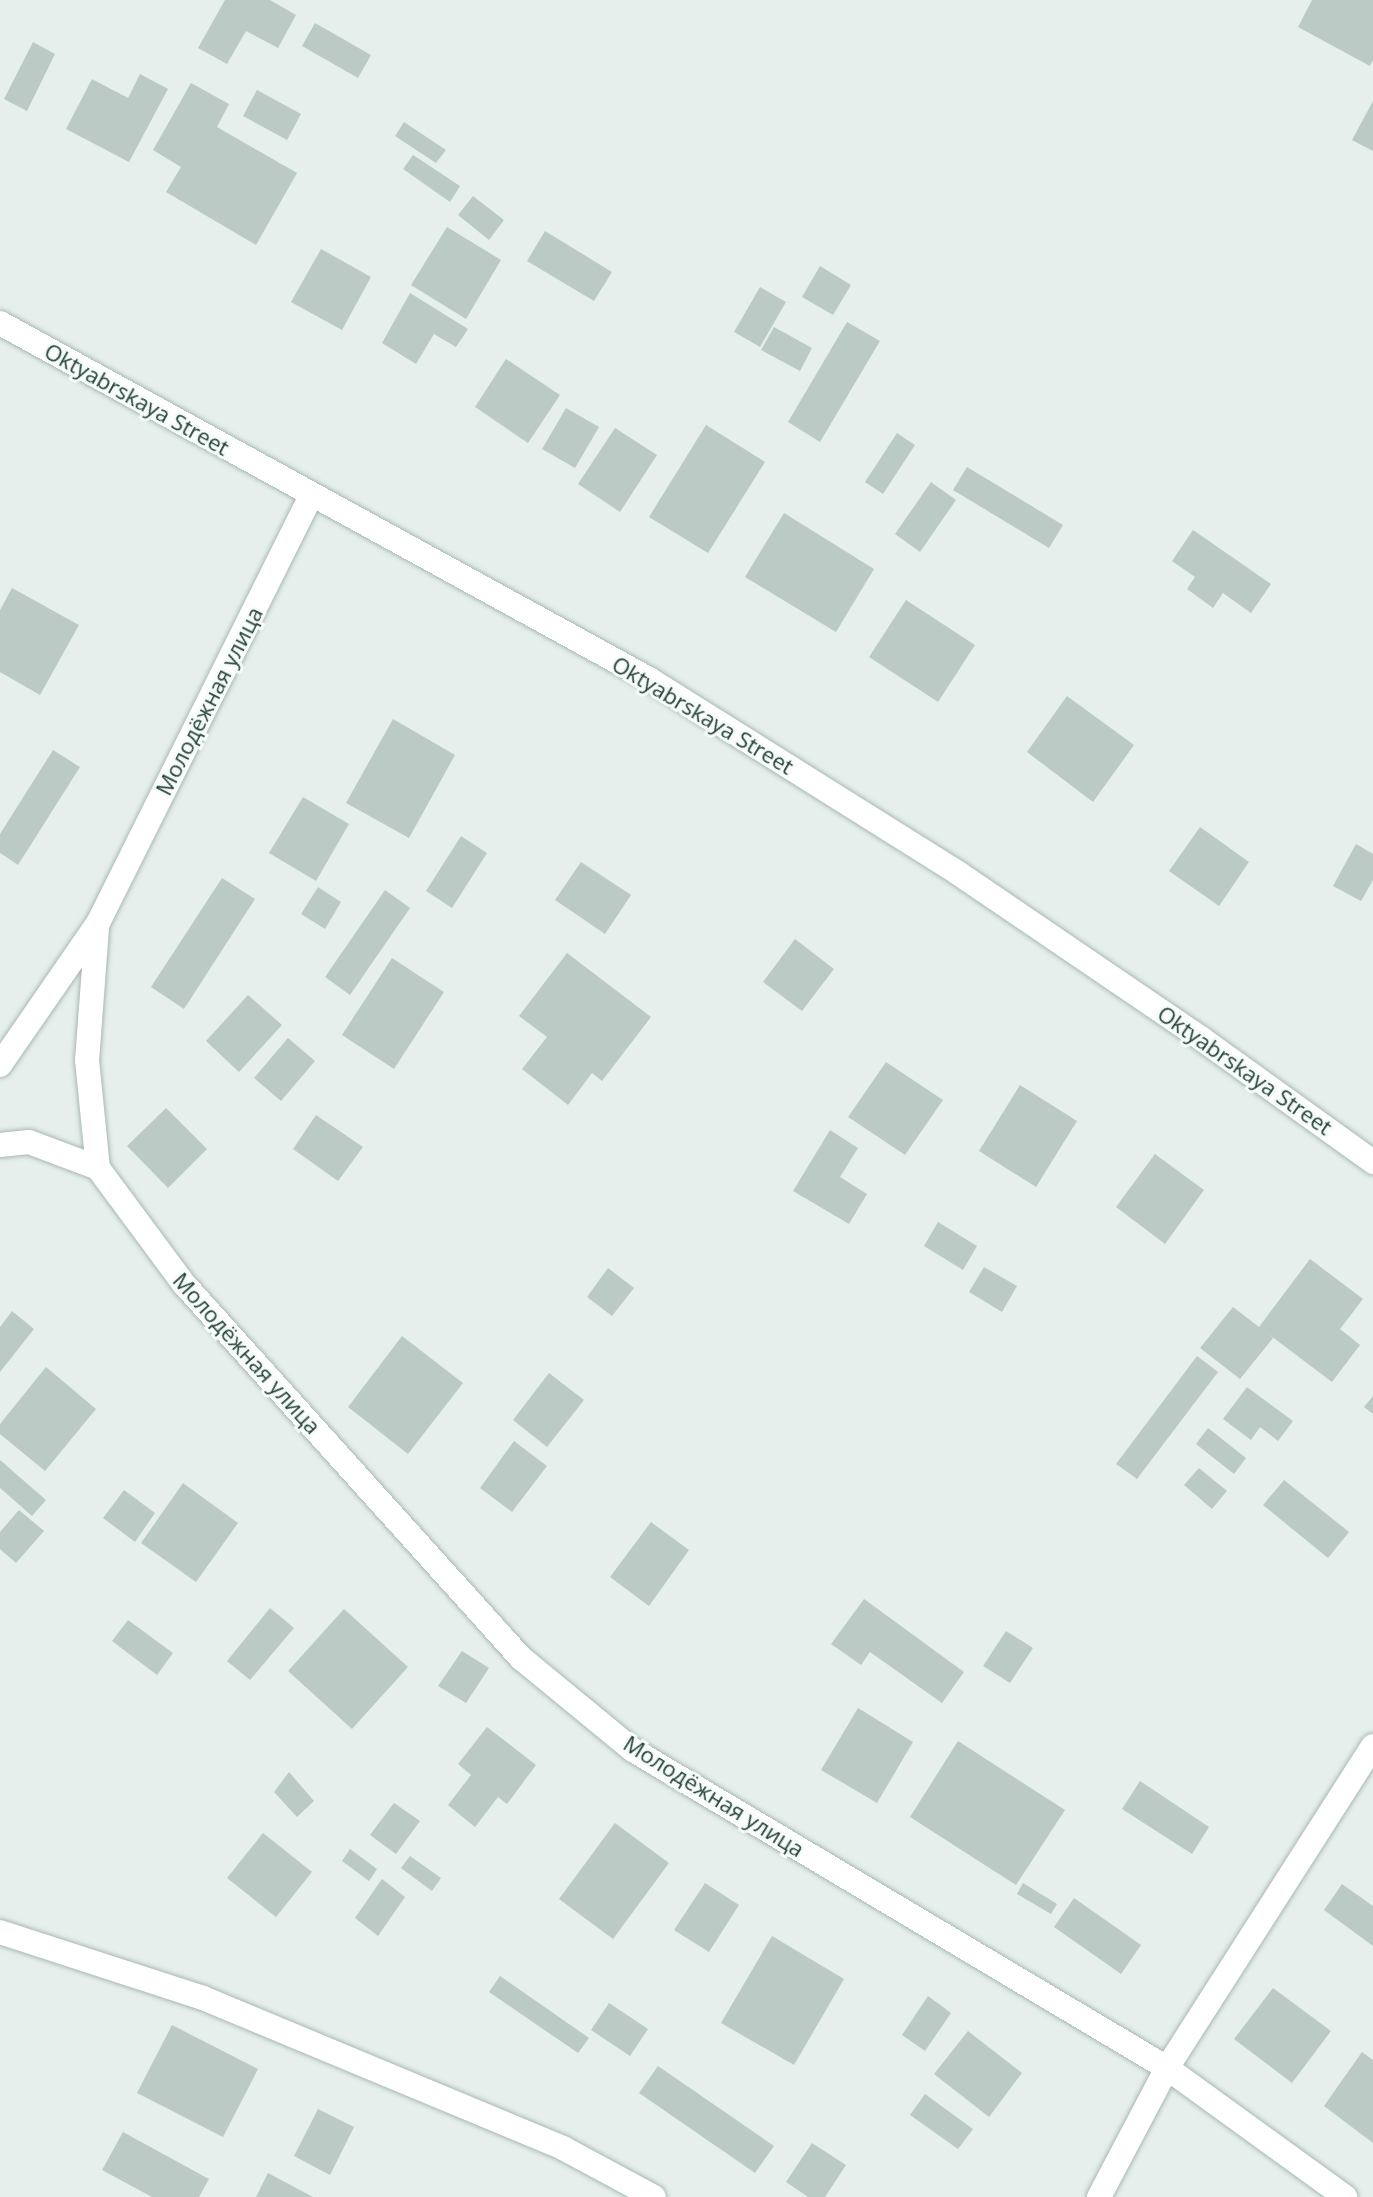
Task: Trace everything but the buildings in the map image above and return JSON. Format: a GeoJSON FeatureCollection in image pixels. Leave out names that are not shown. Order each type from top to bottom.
{"type":"FeatureCollection","features":[{"type":"Feature","properties":{"kind":"street","name":"Oktyabrskaya Street"},"geometry":{"type":"LineString","coordinates":[[0,323],[649,679],[971,882],[1202,1039],[1373,1162]]}},
{"type":"Feature","properties":{"kind":"street","name":"Молодёжная улица"},"geometry":{"type":"LineString","coordinates":[[0,1065],[98,923],[311,496]]}},
{"type":"Feature","properties":{"kind":"street"},"geometry":{"type":"LineString","coordinates":[[0,1145],[29,1142],[98,1168],[87,1060],[98,923]]}},
{"type":"Feature","properties":{"kind":"street","name":"Молодёжная улица"},"geometry":{"type":"LineString","coordinates":[[98,1168],[183,1283],[521,1658],[633,1750],[1167,2068],[1345,2197]]}},
{"type":"Feature","properties":{"kind":"street"},"geometry":{"type":"LineString","coordinates":[[1099,2197],[1167,2068],[1373,1746]]}},
{"type":"Feature","properties":{"kind":"street"},"geometry":{"type":"LineString","coordinates":[[0,1932],[203,1998],[563,2148],[654,2197]]}}]}
